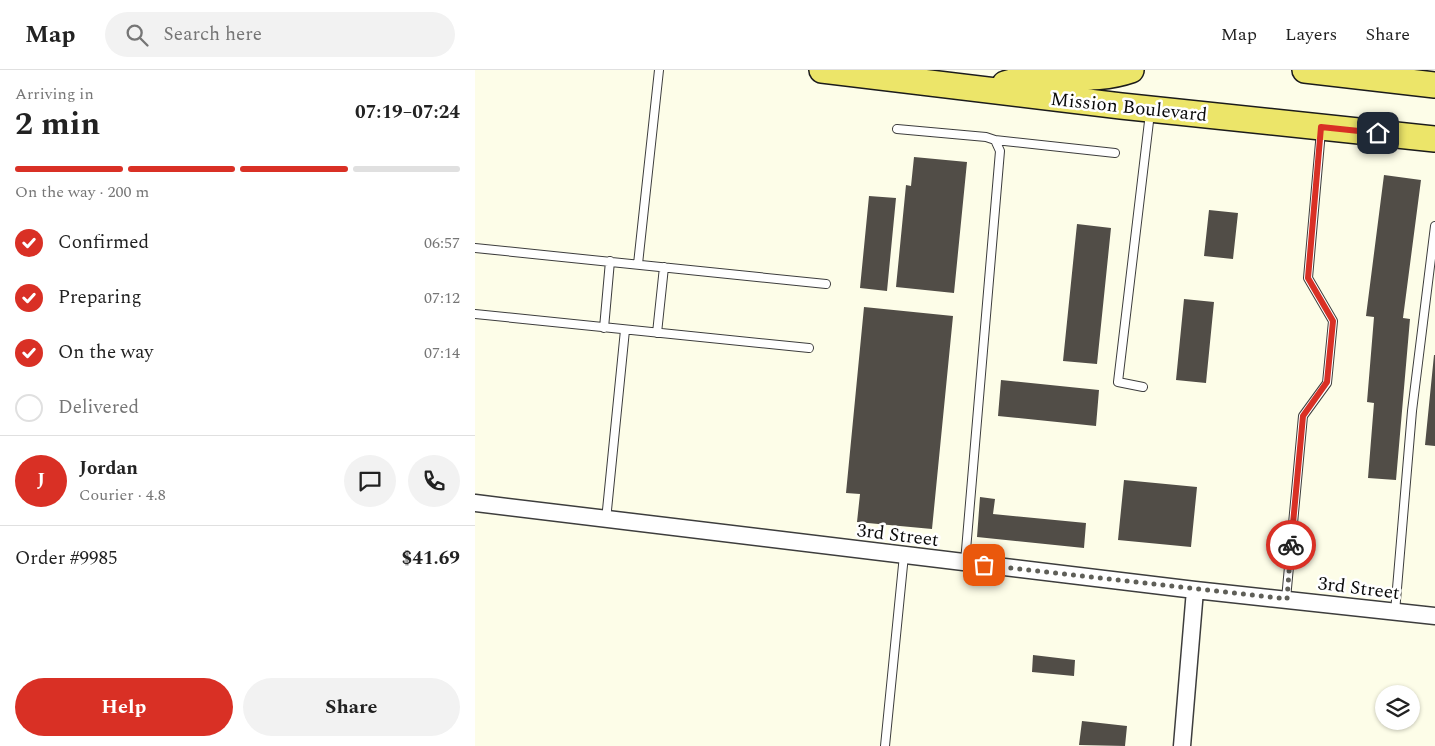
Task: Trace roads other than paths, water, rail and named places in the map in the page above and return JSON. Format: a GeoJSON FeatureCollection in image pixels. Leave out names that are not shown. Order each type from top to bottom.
{"type":"FeatureCollection","features":[{"type":"Feature","properties":{"kind":"main road","name":"Mission Boulevard"},"geometry":{"type":"LineString","coordinates":[[822,70],[989,80],[1151,109],[1435,139]]}},
{"type":"Feature","properties":{"kind":"main road"},"geometry":{"type":"LineString","coordinates":[[989,80],[1055,77],[1092,79],[1131,70]]}},
{"type":"Feature","properties":{"kind":"main road"},"geometry":{"type":"LineString","coordinates":[[1305,70],[1435,85]]}},
{"type":"Feature","properties":{"kind":"street","name":"3rd Street"},"geometry":{"type":"LineString","coordinates":[[475,503],[1195,590],[1435,616]]}},
{"type":"Feature","properties":{"kind":"street"},"geometry":{"type":"LineString","coordinates":[[1182,746],[1195,590]]}},
{"type":"Feature","properties":{"kind":"lane"},"geometry":{"type":"LineString","coordinates":[[638,264],[659,70]]}},
{"type":"Feature","properties":{"kind":"lane"},"geometry":{"type":"LineString","coordinates":[[1143,387],[1118,382],[1151,109]]}},
{"type":"Feature","properties":{"kind":"lane"},"geometry":{"type":"LineString","coordinates":[[1287,599],[1303,416],[1327,382],[1333,321],[1308,278],[1321,127]]}},
{"type":"Feature","properties":{"kind":"lane"},"geometry":{"type":"LineString","coordinates":[[897,129],[985,137],[995,140],[1115,153]]}},
{"type":"Feature","properties":{"kind":"lane"},"geometry":{"type":"LineString","coordinates":[[965,562],[999,151],[995,140]]}},
{"type":"Feature","properties":{"kind":"lane"},"geometry":{"type":"LineString","coordinates":[[1395,612],[1416,372],[1435,226]]}},
{"type":"Feature","properties":{"kind":"lane"},"geometry":{"type":"LineString","coordinates":[[475,248],[826,284]]}},
{"type":"Feature","properties":{"kind":"lane"},"geometry":{"type":"LineString","coordinates":[[604,328],[610,261]]}},
{"type":"Feature","properties":{"kind":"lane"},"geometry":{"type":"LineString","coordinates":[[657,333],[664,267]]}},
{"type":"Feature","properties":{"kind":"lane"},"geometry":{"type":"LineString","coordinates":[[475,314],[809,348]]}},
{"type":"Feature","properties":{"kind":"lane"},"geometry":{"type":"LineString","coordinates":[[606,520],[625,330]]}},
{"type":"Feature","properties":{"kind":"lane"},"geometry":{"type":"LineString","coordinates":[[885,746],[904,555]]}}]}
